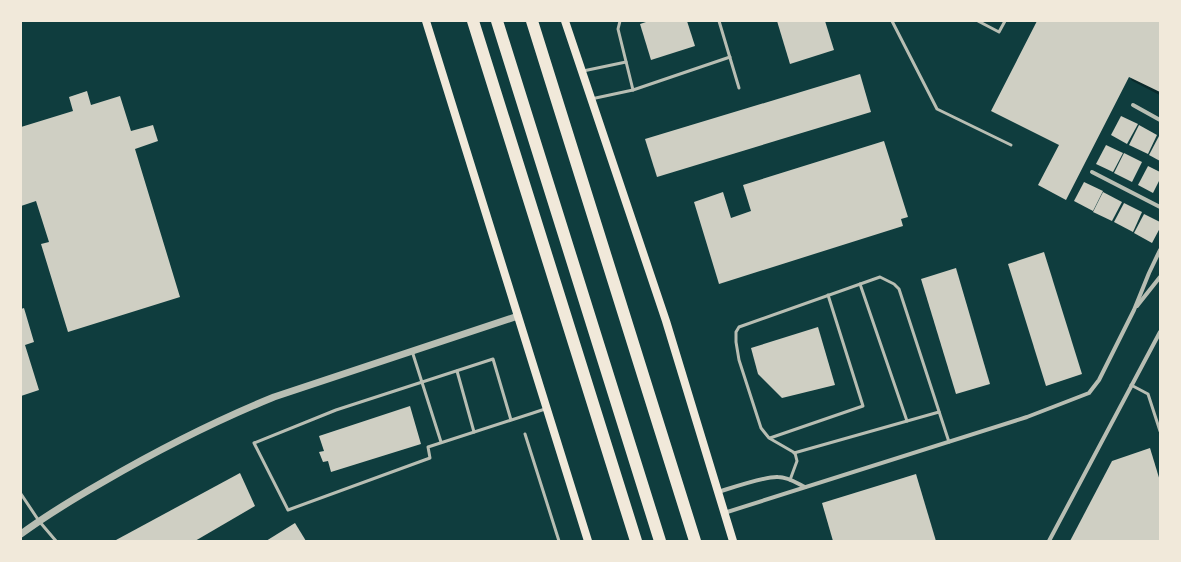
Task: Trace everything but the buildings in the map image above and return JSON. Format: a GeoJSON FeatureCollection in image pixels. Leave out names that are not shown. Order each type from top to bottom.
{"type":"FeatureCollection","features":[{"type":"Feature","properties":{"kind":"highway"},"geometry":{"type":"LineString","coordinates":[[473,21],[636,541]]}},
{"type":"Feature","properties":{"kind":"highway"},"geometry":{"type":"LineString","coordinates":[[497,21],[660,541]]}},
{"type":"Feature","properties":{"kind":"highway"},"geometry":{"type":"LineString","coordinates":[[532,21],[695,541]]}},
{"type":"Feature","properties":{"kind":"main road"},"geometry":{"type":"LineString","coordinates":[[426,21],[588,541]]}},
{"type":"Feature","properties":{"kind":"main road"},"geometry":{"type":"LineString","coordinates":[[565,21],[663,314],[733,541]]}},
{"type":"Feature","properties":{"kind":"street"},"geometry":{"type":"LineString","coordinates":[[1132,105],[1160,120]]}},
{"type":"Feature","properties":{"kind":"street"},"geometry":{"type":"LineString","coordinates":[[1092,172],[1160,207]]}},
{"type":"Feature","properties":{"kind":"street"},"geometry":{"type":"LineString","coordinates":[[724,513],[1027,417],[1089,393],[1099,380],[1134,310],[1160,250]]}},
{"type":"Feature","properties":{"kind":"street"},"geometry":{"type":"LineString","coordinates":[[1134,310],[1160,277]]}},
{"type":"Feature","properties":{"kind":"street"},"geometry":{"type":"LineString","coordinates":[[21,534],[39,520],[146,457],[253,406],[281,394],[518,316]]}},
{"type":"Feature","properties":{"kind":"street"},"geometry":{"type":"LineString","coordinates":[[1049,541],[1160,332]]}},
{"type":"Feature","properties":{"kind":"street"},"geometry":{"type":"LineString","coordinates":[[717,492],[778,476],[805,487]]}},
{"type":"Feature","properties":{"kind":"lane"},"geometry":{"type":"LineString","coordinates":[[620,21],[618,29],[633,90]]}},
{"type":"Feature","properties":{"kind":"lane"},"geometry":{"type":"LineString","coordinates":[[719,21],[739,88]]}},
{"type":"Feature","properties":{"kind":"lane"},"geometry":{"type":"LineString","coordinates":[[892,21],[937,109],[1012,146]]}},
{"type":"Feature","properties":{"kind":"lane"},"geometry":{"type":"LineString","coordinates":[[978,21],[999,32],[1005,21]]}},
{"type":"Feature","properties":{"kind":"lane"},"geometry":{"type":"LineString","coordinates":[[592,99],[633,90],[730,57]]}},
{"type":"Feature","properties":{"kind":"lane"},"geometry":{"type":"LineString","coordinates":[[582,72],[626,62]]}},
{"type":"Feature","properties":{"kind":"lane"},"geometry":{"type":"LineString","coordinates":[[790,480],[796,461],[794,453],[769,438],[761,428],[739,360],[736,332],[739,327],[880,277],[894,284],[899,289],[949,442]]}},
{"type":"Feature","properties":{"kind":"lane"},"geometry":{"type":"LineString","coordinates":[[860,284],[906,421]]}},
{"type":"Feature","properties":{"kind":"lane"},"geometry":{"type":"LineString","coordinates":[[769,438],[863,406],[828,295]]}},
{"type":"Feature","properties":{"kind":"lane"},"geometry":{"type":"LineString","coordinates":[[412,351],[441,442]]}},
{"type":"Feature","properties":{"kind":"lane"},"geometry":{"type":"LineString","coordinates":[[511,420],[493,359],[336,410],[254,443],[288,510],[430,458],[428,447],[441,442],[474,432],[511,420],[547,408]]}},
{"type":"Feature","properties":{"kind":"lane"},"geometry":{"type":"LineString","coordinates":[[457,371],[474,432]]}},
{"type":"Feature","properties":{"kind":"lane"},"geometry":{"type":"LineString","coordinates":[[1132,385],[1148,394],[1160,431]]}},
{"type":"Feature","properties":{"kind":"lane"},"geometry":{"type":"LineString","coordinates":[[794,453],[939,412]]}},
{"type":"Feature","properties":{"kind":"lane"},"geometry":{"type":"LineString","coordinates":[[526,434],[559,541]]}},
{"type":"Feature","properties":{"kind":"lane"},"geometry":{"type":"LineString","coordinates":[[21,494],[56,541]]}},
{"type":"Feature","properties":{"kind":"waterway"},"geometry":{"type":"LineString","coordinates":[[1133,79],[1160,93]]}}]}
